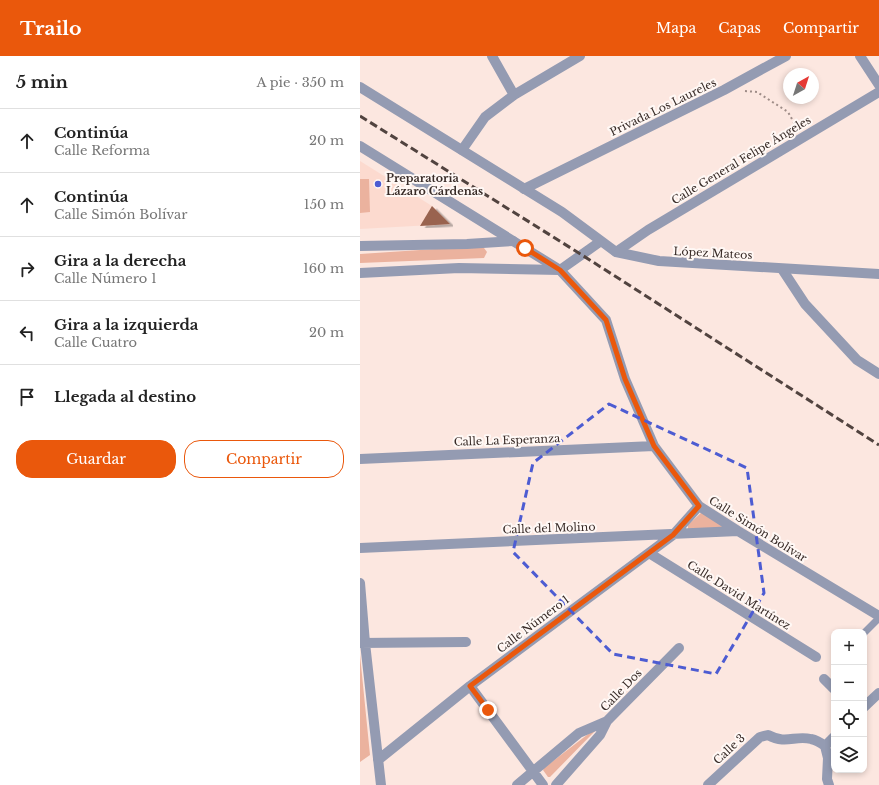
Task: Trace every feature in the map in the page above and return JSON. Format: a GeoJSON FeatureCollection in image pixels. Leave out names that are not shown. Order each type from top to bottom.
{"type":"FeatureCollection","features":[{"type":"Feature","properties":{"kind":"street"},"geometry":{"type":"LineString","coordinates":[[492,56],[514,95]]}},
{"type":"Feature","properties":{"kind":"street"},"geometry":{"type":"LineString","coordinates":[[462,150],[485,117],[514,95],[580,56]]}},
{"type":"Feature","properties":{"kind":"street","name":"Privada Los Laureles"},"geometry":{"type":"LineString","coordinates":[[524,189],[724,90],[786,56]]}},
{"type":"Feature","properties":{"kind":"street"},"geometry":{"type":"LineString","coordinates":[[860,56],[879,85]]}},
{"type":"Feature","properties":{"kind":"street","name":"López Mateos"},"geometry":{"type":"LineString","coordinates":[[360,87],[562,212],[616,252],[659,261],[879,274]]}},
{"type":"Feature","properties":{"kind":"street","name":"Calle General Felipe Ángeles"},"geometry":{"type":"LineString","coordinates":[[616,252],[648,230],[879,92]]}},
{"type":"Feature","properties":{"kind":"street","name":"Calle Simón Bolívar"},"geometry":{"type":"LineString","coordinates":[[360,146],[560,270],[606,320],[625,379],[654,446],[699,506],[879,617]]}},
{"type":"Feature","properties":{"kind":"street"},"geometry":{"type":"LineString","coordinates":[[360,246],[467,244],[513,241]]}},
{"type":"Feature","properties":{"kind":"street"},"geometry":{"type":"LineString","coordinates":[[360,273],[459,268],[560,270],[601,241]]}},
{"type":"Feature","properties":{"kind":"street"},"geometry":{"type":"LineString","coordinates":[[782,269],[805,304],[857,360],[879,374]]}},
{"type":"Feature","properties":{"kind":"street","name":"Calle La Esperanza"},"geometry":{"type":"LineString","coordinates":[[360,459],[654,446]]}},
{"type":"Feature","properties":{"kind":"street","name":"Calle Número 1"},"geometry":{"type":"LineString","coordinates":[[378,760],[470,686],[673,535],[699,506]]}},
{"type":"Feature","properties":{"kind":"street","name":"Calle del Molino"},"geometry":{"type":"LineString","coordinates":[[360,548],[738,531]]}},
{"type":"Feature","properties":{"kind":"street","name":"Calle David Martínez"},"geometry":{"type":"LineString","coordinates":[[649,553],[816,657]]}},
{"type":"Feature","properties":{"kind":"street"},"geometry":{"type":"LineString","coordinates":[[360,583],[362,643],[381,785]]}},
{"type":"Feature","properties":{"kind":"street"},"geometry":{"type":"LineString","coordinates":[[362,643],[466,642]]}},
{"type":"Feature","properties":{"kind":"street","name":"Calle Dos"},"geometry":{"type":"LineString","coordinates":[[517,785],[579,733],[606,721],[679,648]]}},
{"type":"Feature","properties":{"kind":"street"},"geometry":{"type":"LineString","coordinates":[[824,679],[831,686]]}},
{"type":"Feature","properties":{"kind":"street"},"geometry":{"type":"LineString","coordinates":[[470,686],[543,785]]}},
{"type":"Feature","properties":{"kind":"street"},"geometry":{"type":"LineString","coordinates":[[867,704],[879,693]]}},
{"type":"Feature","properties":{"kind":"street"},"geometry":{"type":"LineString","coordinates":[[556,785],[600,735],[606,721]]}},
{"type":"Feature","properties":{"kind":"street","name":"Calle 3"},"geometry":{"type":"LineString","coordinates":[[708,785],[760,737],[768,735],[776,739],[783,740],[803,738],[812,739],[825,746]]}},
{"type":"Feature","properties":{"kind":"street"},"geometry":{"type":"LineString","coordinates":[[826,783],[828,758],[825,746],[831,740]]}},
{"type":"Feature","properties":{"kind":"lane"},"geometry":{"type":"LineString","coordinates":[[867,630],[879,617]]}},
{"type":"Feature","properties":{"kind":"path"},"geometry":{"type":"LineString","coordinates":[[744,91],[757,92],[788,112],[802,137]]}},
{"type":"Feature","properties":{"kind":"highlighted area"},"geometry":{"type":"Polygon","coordinates":[[[609,404],[747,468],[764,593],[716,674],[613,654],[513,552],[533,463],[609,404]]]}},
{"type":"Feature","properties":{"kind":"shaded area","name":"Preparatoria Lázaro Cárdenas"},"geometry":{"type":"Polygon","coordinates":[[[360,161],[432,206],[450,224],[360,229],[360,161]]]}},
{"type":"Feature","properties":{"kind":"shaded area"},"geometry":{"type":"Polygon","coordinates":[[[360,179],[369,179],[370,212],[360,213],[360,179]]]}},
{"type":"Feature","properties":{"kind":"shaded area"},"geometry":{"type":"Polygon","coordinates":[[[480,246],[487,252],[484,258],[360,263],[360,254],[480,246]]]}},
{"type":"Feature","properties":{"kind":"shaded area"},"geometry":{"type":"Polygon","coordinates":[[[702,512],[723,525],[722,528],[688,529],[688,525],[702,512]]]}},
{"type":"Feature","properties":{"kind":"shaded area"},"geometry":{"type":"Polygon","coordinates":[[[360,655],[370,755],[360,762],[360,655]]]}},
{"type":"Feature","properties":{"kind":"shaded area"},"geometry":{"type":"Polygon","coordinates":[[[596,728],[597,729],[550,777],[548,777],[543,770],[544,768],[596,728]]]}},
{"type":"Feature","properties":{"kind":"building"},"geometry":{"type":"Polygon","coordinates":[[[432,206],[450,224],[420,226],[432,206]]]}},
{"type":"Feature","properties":{"kind":"railway"},"geometry":{"type":"LineString","coordinates":[[360,116],[582,255],[879,445]]}},
{"type":"Feature","properties":{"kind":"place","name":"Preparatoria Lázaro Cárdenas"},"geometry":{"type":"Point","coordinates":[378,184]}},
{"type":"Feature","properties":{"kind":"route"},"geometry":{"type":"LineString","coordinates":[[488,710],[470,686],[673,535],[699,506],[654,446],[625,379],[606,320],[560,270],[525,248]]}}]}
